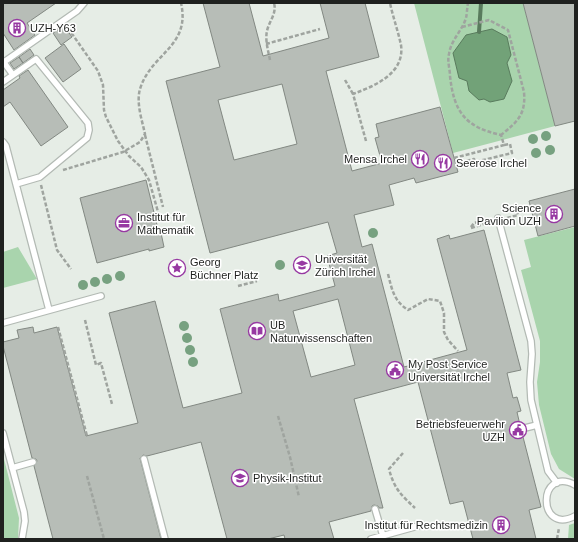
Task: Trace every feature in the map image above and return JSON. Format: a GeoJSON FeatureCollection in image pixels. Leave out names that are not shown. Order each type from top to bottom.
{"type":"FeatureCollection","features":[{"type":"Feature","properties":{"kind":"lane"},"geometry":{"type":"LineString","coordinates":[[13,75],[3,62],[77,11],[84,3]]}},
{"type":"Feature","properties":{"kind":"lane"},"geometry":{"type":"LineString","coordinates":[[3,82],[36,59],[88,123],[89,130],[87,138],[40,177],[16,184]]}},
{"type":"Feature","properties":{"kind":"lane"},"geometry":{"type":"LineString","coordinates":[[3,142],[6,146],[49,310]]}},
{"type":"Feature","properties":{"kind":"lane"},"geometry":{"type":"LineString","coordinates":[[498,218],[530,341],[532,354],[530,382],[531,400],[548,472],[558,483]]}},
{"type":"Feature","properties":{"kind":"lane"},"geometry":{"type":"LineString","coordinates":[[3,323],[101,296]]}},
{"type":"Feature","properties":{"kind":"lane"},"geometry":{"type":"LineString","coordinates":[[521,429],[537,425]]}},
{"type":"Feature","properties":{"kind":"lane"},"geometry":{"type":"LineString","coordinates":[[3,433],[24,512],[25,521],[22,539]]}},
{"type":"Feature","properties":{"kind":"lane"},"geometry":{"type":"LineString","coordinates":[[144,460],[165,539]]}},
{"type":"Feature","properties":{"kind":"lane"},"geometry":{"type":"LineString","coordinates":[[12,468],[34,462]]}},
{"type":"Feature","properties":{"kind":"lane"},"geometry":{"type":"LineString","coordinates":[[575,485],[564,482],[558,483],[552,486],[546,497],[546,504],[552,515],[557,518],[564,519],[575,516]]}},
{"type":"Feature","properties":{"kind":"lane"},"geometry":{"type":"LineString","coordinates":[[375,510],[383,536]]}},
{"type":"Feature","properties":{"kind":"lane"},"geometry":{"type":"LineString","coordinates":[[371,539],[418,526]]}},
{"type":"Feature","properties":{"kind":"path"},"geometry":{"type":"LineString","coordinates":[[163,207],[145,134],[139,100],[143,81],[175,42],[180,33],[183,19],[181,3]]}},
{"type":"Feature","properties":{"kind":"path"},"geometry":{"type":"LineString","coordinates":[[270,60],[266,44],[267,30],[273,18],[275,7],[274,3]]}},
{"type":"Feature","properties":{"kind":"path"},"geometry":{"type":"LineString","coordinates":[[353,94],[383,81],[393,72],[399,61],[401,46],[390,3]]}},
{"type":"Feature","properties":{"kind":"path"},"geometry":{"type":"LineString","coordinates":[[468,3],[466,18],[462,27],[454,38],[448,55],[452,90],[457,105],[463,116],[474,126],[487,132],[501,135]]}},
{"type":"Feature","properties":{"kind":"path"},"geometry":{"type":"LineString","coordinates":[[462,27],[490,20],[508,30],[524,92],[524,106],[521,115],[516,122],[501,135]]}},
{"type":"Feature","properties":{"kind":"path"},"geometry":{"type":"LineString","coordinates":[[63,21],[98,71],[103,85],[104,110],[106,118],[118,141],[140,167],[148,180],[160,219]]}},
{"type":"Feature","properties":{"kind":"path"},"geometry":{"type":"LineString","coordinates":[[266,44],[320,29]]}},
{"type":"Feature","properties":{"kind":"path"},"geometry":{"type":"LineString","coordinates":[[345,80],[353,94],[366,141]]}},
{"type":"Feature","properties":{"kind":"path"},"geometry":{"type":"LineString","coordinates":[[62,170],[125,151],[140,142],[145,134]]}},
{"type":"Feature","properties":{"kind":"path"},"geometry":{"type":"LineString","coordinates":[[501,135],[504,145]]}},
{"type":"Feature","properties":{"kind":"path"},"geometry":{"type":"LineString","coordinates":[[454,158],[510,144],[512,153],[475,162],[474,159],[455,164]]}},
{"type":"Feature","properties":{"kind":"path"},"geometry":{"type":"LineString","coordinates":[[40,177],[57,250],[71,269]]}},
{"type":"Feature","properties":{"kind":"path"},"geometry":{"type":"LineString","coordinates":[[516,209],[518,215]]}},
{"type":"Feature","properties":{"kind":"path"},"geometry":{"type":"LineString","coordinates":[[471,228],[474,223],[482,221]]}},
{"type":"Feature","properties":{"kind":"path"},"geometry":{"type":"LineString","coordinates":[[388,274],[393,292],[400,305],[408,310],[428,299],[440,301],[444,313],[444,332],[448,340],[458,351]]}},
{"type":"Feature","properties":{"kind":"path"},"geometry":{"type":"LineString","coordinates":[[238,286],[257,281]]}},
{"type":"Feature","properties":{"kind":"path"},"geometry":{"type":"LineString","coordinates":[[85,320],[96,365],[101,363],[112,404]]}},
{"type":"Feature","properties":{"kind":"path"},"geometry":{"type":"LineString","coordinates":[[58,327],[88,436]]}},
{"type":"Feature","properties":{"kind":"path"},"geometry":{"type":"LineString","coordinates":[[278,416],[290,457],[299,498]]}},
{"type":"Feature","properties":{"kind":"path"},"geometry":{"type":"LineString","coordinates":[[403,453],[388,469],[393,483],[402,496],[415,508]]}},
{"type":"Feature","properties":{"kind":"path"},"geometry":{"type":"LineString","coordinates":[[87,476],[104,539]]}},
{"type":"Feature","properties":{"kind":"shaded area"},"geometry":{"type":"Polygon","coordinates":[[[414,3],[523,3],[555,126],[453,153],[414,3]]]}},
{"type":"Feature","properties":{"kind":"shaded area"},"geometry":{"type":"Polygon","coordinates":[[[492,29],[507,37],[511,55],[507,63],[512,81],[504,99],[490,102],[484,99],[479,100],[469,91],[467,81],[459,78],[453,53],[466,35],[492,29]]]}},
{"type":"Feature","properties":{"kind":"shaded area"},"geometry":{"type":"Polygon","coordinates":[[[575,227],[575,479],[559,469],[551,454],[539,405],[537,382],[540,362],[540,341],[521,270],[531,267],[524,240],[575,227]]]}},
{"type":"Feature","properties":{"kind":"shaded area"},"geometry":{"type":"Polygon","coordinates":[[[18,247],[37,279],[3,288],[3,252],[18,247]]]}},
{"type":"Feature","properties":{"kind":"shaded area"},"geometry":{"type":"Polygon","coordinates":[[[3,455],[19,518],[18,539],[3,539],[3,455]]]}},
{"type":"Feature","properties":{"kind":"shaded area"},"geometry":{"type":"Polygon","coordinates":[[[575,523],[575,539],[568,539],[569,525],[575,523]]]}},
{"type":"Feature","properties":{"kind":"building","name":"UZH-Y63"},"geometry":{"type":"Polygon","coordinates":[[[3,3],[56,3],[27,23],[35,35],[14,50],[3,33],[3,3]]]}},
{"type":"Feature","properties":{"kind":"building"},"geometry":{"type":"Polygon","coordinates":[[[203,3],[249,3],[263,56],[329,38],[320,3],[365,3],[379,57],[326,71],[352,171],[382,163],[375,138],[379,137],[376,124],[440,107],[458,172],[416,183],[414,178],[389,185],[394,205],[354,215],[362,247],[372,244],[404,367],[467,350],[437,239],[449,235],[450,239],[484,230],[521,370],[507,373],[513,398],[517,397],[521,411],[517,412],[520,425],[518,426],[517,430],[518,432],[522,433],[541,507],[529,510],[536,539],[473,539],[463,501],[450,504],[418,382],[354,399],[383,508],[379,508],[378,506],[374,505],[372,506],[371,511],[329,522],[334,539],[285,539],[284,535],[268,539],[227,539],[201,442],[147,456],[143,455],[140,458],[161,539],[53,539],[34,466],[37,461],[36,459],[32,458],[3,342],[19,338],[17,330],[33,327],[34,333],[57,327],[86,436],[138,423],[109,313],[155,301],[183,408],[242,393],[220,309],[278,294],[279,301],[335,286],[327,256],[337,253],[328,222],[210,253],[166,81],[220,67],[203,3]],[[282,84],[218,100],[234,160],[297,144],[282,84]],[[338,299],[293,311],[311,377],[355,365],[338,299]]]}},
{"type":"Feature","properties":{"kind":"building"},"geometry":{"type":"Polygon","coordinates":[[[523,3],[575,3],[575,121],[555,126],[523,3]]]}},
{"type":"Feature","properties":{"kind":"building"},"geometry":{"type":"Polygon","coordinates":[[[64,26],[72,37],[61,45],[53,33],[64,26]]]}},
{"type":"Feature","properties":{"kind":"building"},"geometry":{"type":"Polygon","coordinates":[[[64,44],[81,69],[63,82],[45,58],[64,44]]]}},
{"type":"Feature","properties":{"kind":"building"},"geometry":{"type":"Polygon","coordinates":[[[30,49],[34,55],[23,63],[19,57],[30,49]]]}},
{"type":"Feature","properties":{"kind":"building"},"geometry":{"type":"Polygon","coordinates":[[[19,57],[23,63],[14,69],[10,63],[19,57]]]}},
{"type":"Feature","properties":{"kind":"building"},"geometry":{"type":"Polygon","coordinates":[[[28,70],[68,127],[41,146],[10,102],[3,107],[3,90],[20,78],[19,76],[28,70]]]}},
{"type":"Feature","properties":{"kind":"building"},"geometry":{"type":"Polygon","coordinates":[[[146,180],[164,247],[149,251],[149,249],[97,263],[80,198],[146,180]]]}},
{"type":"Feature","properties":{"kind":"building","name":"Science Pavilion UZH"},"geometry":{"type":"Polygon","coordinates":[[[575,189],[575,226],[538,236],[529,201],[575,189]]]}},
{"type":"Feature","properties":{"kind":"waterway"},"geometry":{"type":"LineString","coordinates":[[479,32],[481,3]]}},
{"type":"Feature","properties":{"kind":"place","name":"UZH-Y63"},"geometry":{"type":"Point","coordinates":[17,28]}},
{"type":"Feature","properties":{"kind":"place","name":"Mensa Irchel"},"geometry":{"type":"Point","coordinates":[420,159]}},
{"type":"Feature","properties":{"kind":"place","name":"Seerose Irchel"},"geometry":{"type":"Point","coordinates":[443,163]}},
{"type":"Feature","properties":{"kind":"place","name":"Science Pavilion UZH"},"geometry":{"type":"Point","coordinates":[554,214]}},
{"type":"Feature","properties":{"kind":"place","name":"Institut für Mathematik"},"geometry":{"type":"Point","coordinates":[124,223]}},
{"type":"Feature","properties":{"kind":"place","name":"Universität Zürich Irchel"},"geometry":{"type":"Point","coordinates":[302,265]}},
{"type":"Feature","properties":{"kind":"place","name":"Georg Büchner Platz"},"geometry":{"type":"Point","coordinates":[177,268]}},
{"type":"Feature","properties":{"kind":"place","name":"UB Naturwissenschaften"},"geometry":{"type":"Point","coordinates":[257,331]}},
{"type":"Feature","properties":{"kind":"place","name":"My Post Service Universität Irchel"},"geometry":{"type":"Point","coordinates":[395,370]}},
{"type":"Feature","properties":{"kind":"place","name":"Betriebsfeuerwehr UZH"},"geometry":{"type":"Point","coordinates":[518,430]}},
{"type":"Feature","properties":{"kind":"place","name":"Physik-Institut"},"geometry":{"type":"Point","coordinates":[240,478]}},
{"type":"Feature","properties":{"kind":"place","name":"Institut für Rechtsmedizin"},"geometry":{"type":"Point","coordinates":[501,525]}}]}
